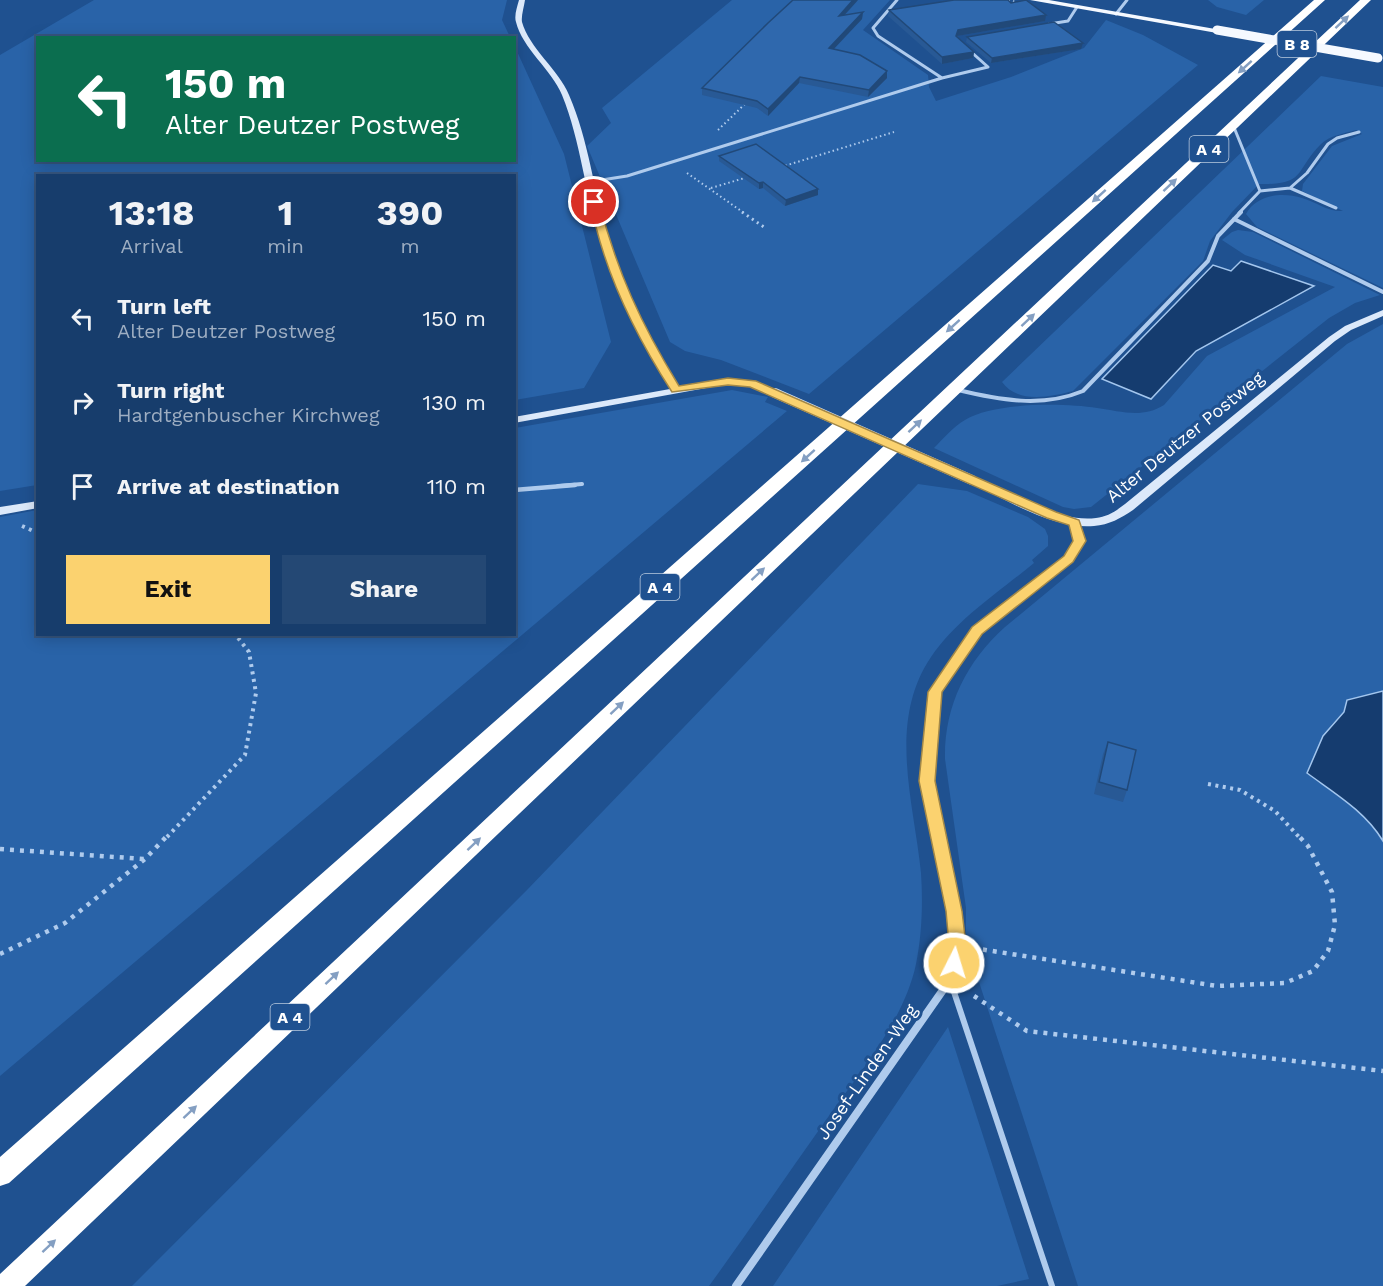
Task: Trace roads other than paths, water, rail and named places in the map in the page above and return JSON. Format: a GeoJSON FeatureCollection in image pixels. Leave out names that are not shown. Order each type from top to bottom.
{"type":"FeatureCollection","features":[{"type":"Feature","properties":{"kind":"highway","name":"A 4"},"geometry":{"type":"LineString","coordinates":[[0,1174],[1320,0]]}},
{"type":"Feature","properties":{"kind":"highway","name":"A 4"},"geometry":{"type":"LineString","coordinates":[[6,1286],[1366,0]]}},
{"type":"Feature","properties":{"kind":"main road","name":"B 8"},"geometry":{"type":"LineString","coordinates":[[1034,0],[1380,58]]}},
{"type":"Feature","properties":{"kind":"street"},"geometry":{"type":"LineString","coordinates":[[522,0],[519,20],[523,32],[565,93],[578,133],[604,240],[626,300],[676,390]]}},
{"type":"Feature","properties":{"kind":"street","name":"Alter Deutzer Postweg"},"geometry":{"type":"LineString","coordinates":[[516,420],[728,381],[752,384],[1052,515],[1075,522],[1108,520],[1129,507],[1332,339],[1348,328],[1383,312]]}},
{"type":"Feature","properties":{"kind":"street"},"geometry":{"type":"LineString","coordinates":[[0,511],[36,504]]}},
{"type":"Feature","properties":{"kind":"street","name":"Josef-Linden-Weg"},"geometry":{"type":"LineString","coordinates":[[736,1286],[950,980],[958,945],[954,911],[927,781],[935,692],[977,631],[1068,559],[1080,541],[1075,522]]}},
{"type":"Feature","properties":{"kind":"lane"},"geometry":{"type":"LineString","coordinates":[[897,0],[873,28],[878,36],[942,78]]}},
{"type":"Feature","properties":{"kind":"lane"},"geometry":{"type":"LineString","coordinates":[[1116,14],[1128,0]]}},
{"type":"Feature","properties":{"kind":"lane"},"geometry":{"type":"LineString","coordinates":[[1046,24],[1068,21],[1077,7]]}},
{"type":"Feature","properties":{"kind":"lane"},"geometry":{"type":"LineString","coordinates":[[589,182],[627,176],[942,78],[988,67],[966,47]]}},
{"type":"Feature","properties":{"kind":"lane"},"geometry":{"type":"LineString","coordinates":[[1233,125],[1260,191]]}},
{"type":"Feature","properties":{"kind":"lane"},"geometry":{"type":"LineString","coordinates":[[1290,188],[1307,173],[1328,144],[1337,138],[1359,132]]}},
{"type":"Feature","properties":{"kind":"lane"},"geometry":{"type":"LineString","coordinates":[[954,389],[1000,400],[1069,398],[1083,391],[1208,261],[1218,236],[1260,191],[1290,188],[1336,208]]}},
{"type":"Feature","properties":{"kind":"lane"},"geometry":{"type":"LineString","coordinates":[[1234,219],[1383,292]]}},
{"type":"Feature","properties":{"kind":"lane"},"geometry":{"type":"LineString","coordinates":[[516,490],[582,484]]}},
{"type":"Feature","properties":{"kind":"lane"},"geometry":{"type":"LineString","coordinates":[[950,980],[1053,1286]]}}]}
